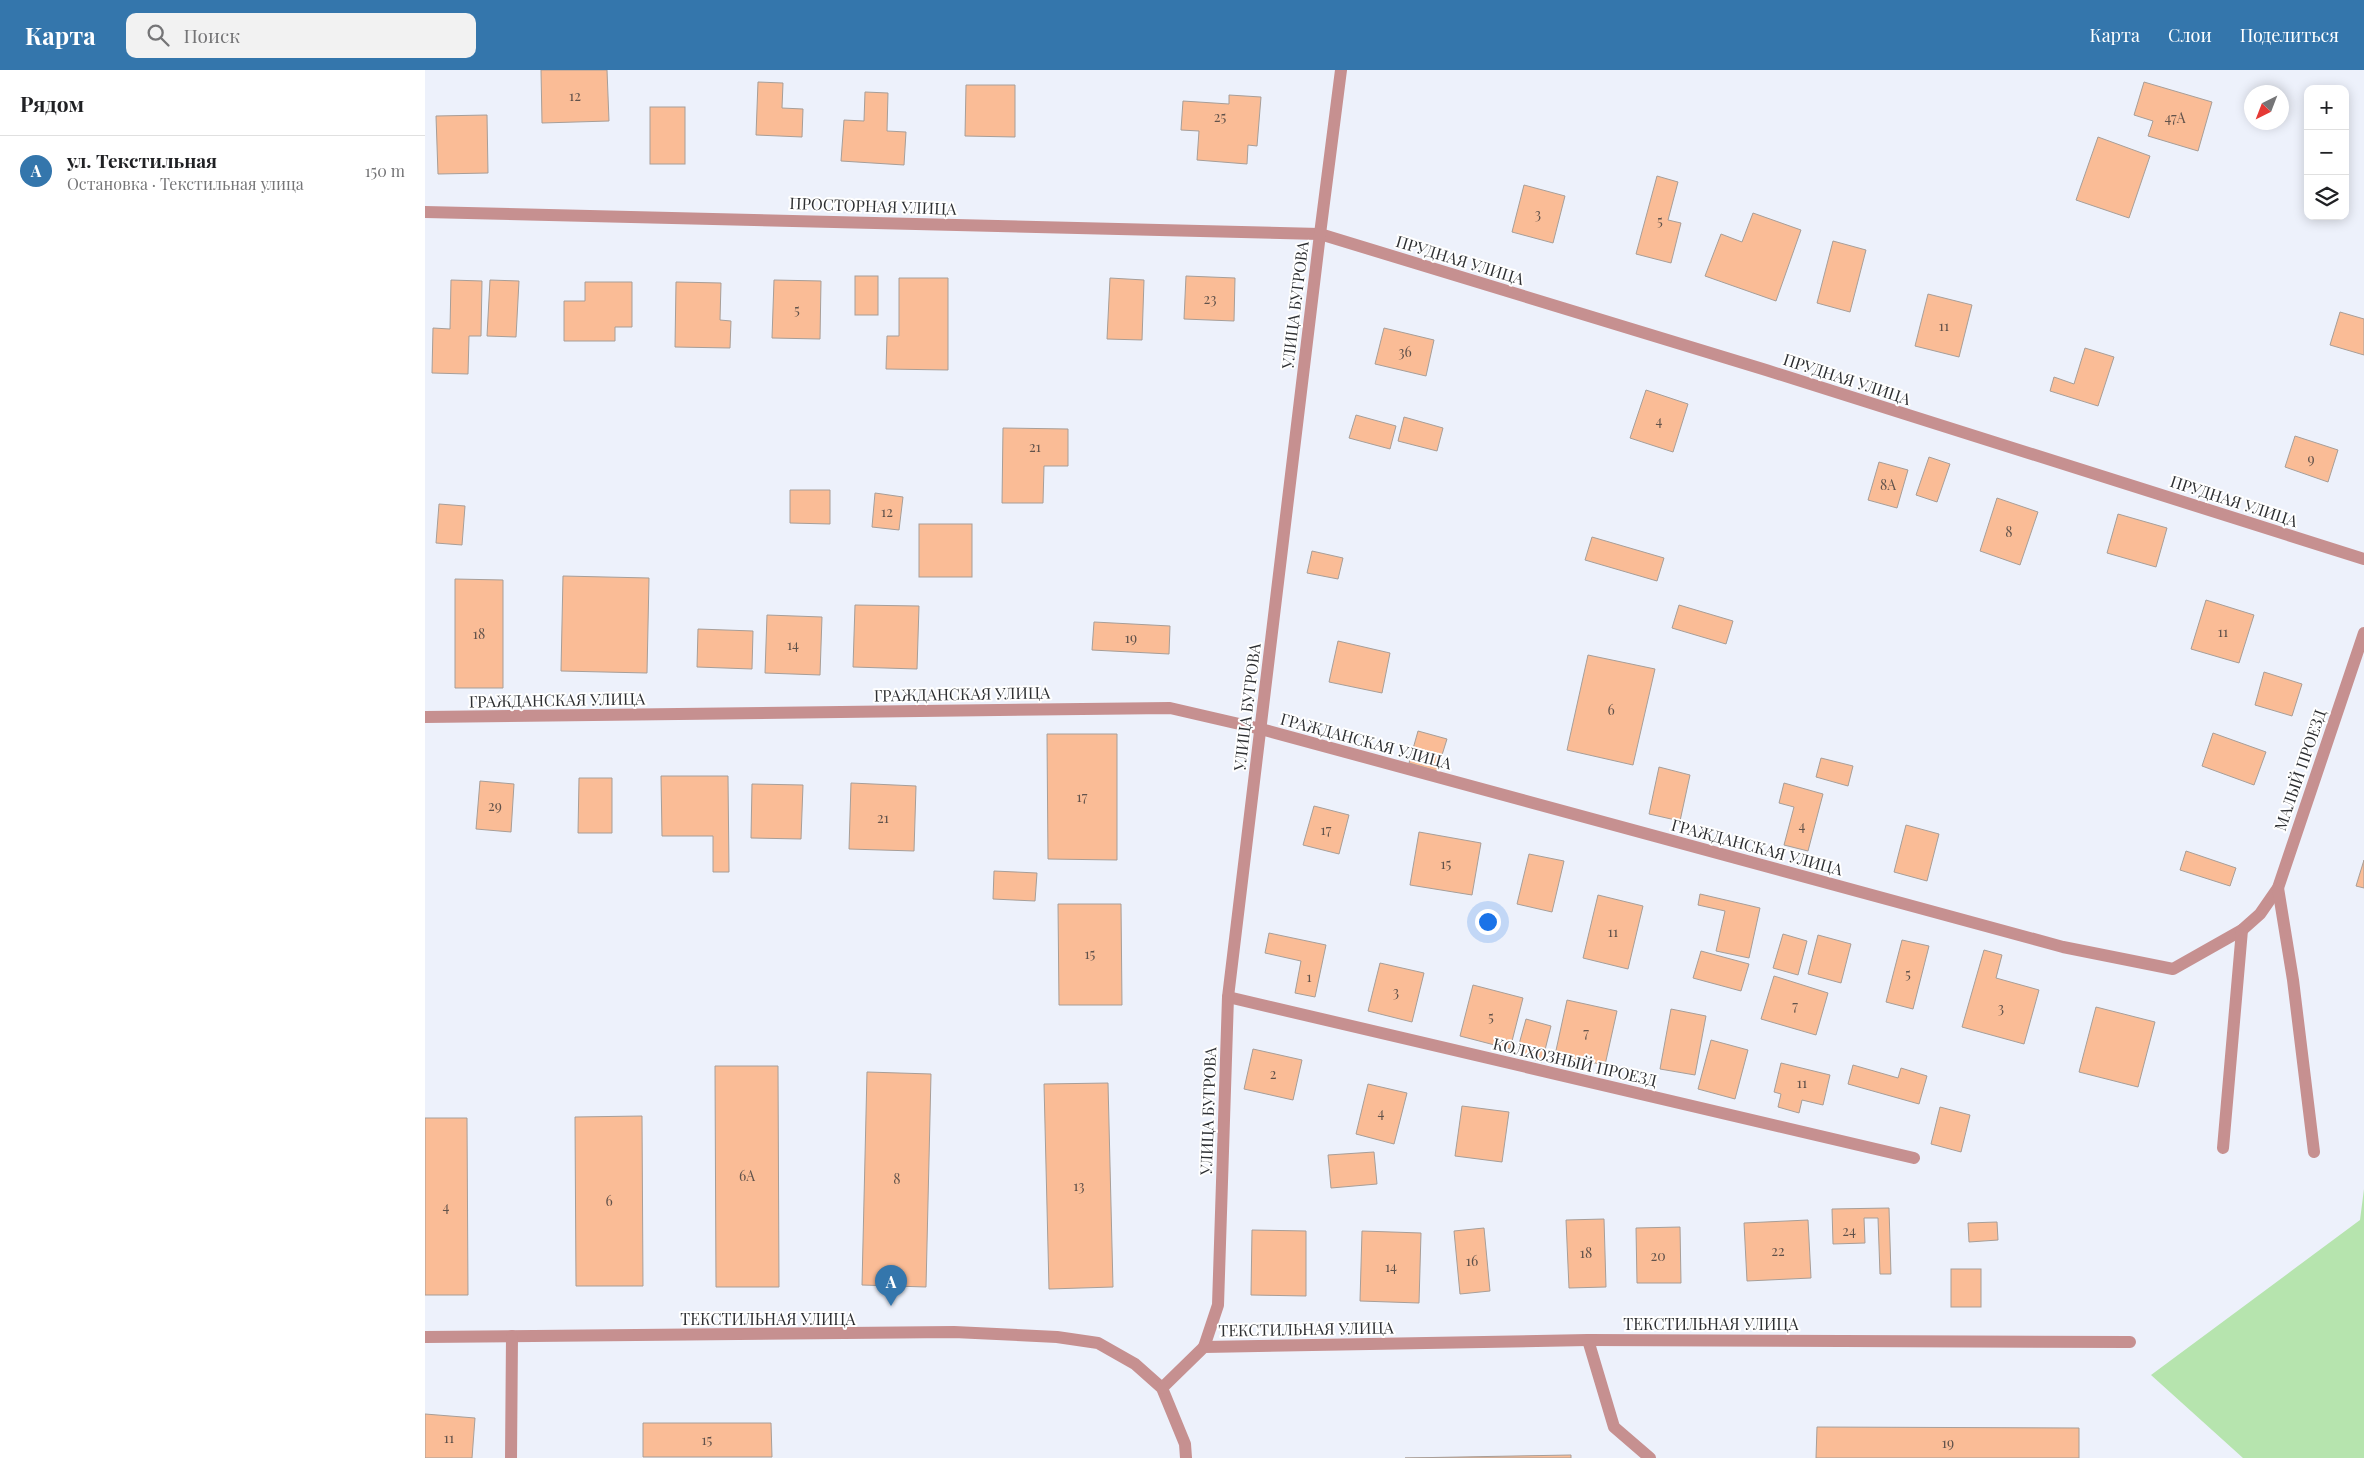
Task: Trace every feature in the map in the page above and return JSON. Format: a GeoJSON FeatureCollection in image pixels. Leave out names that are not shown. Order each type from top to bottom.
{"type":"FeatureCollection","features":[{"type":"Feature","properties":{"kind":"street","name":"УЛИЦА БУГРОВА"},"geometry":{"type":"LineString","coordinates":[[1204,1348],[1218,1305],[1228,998],[1341,70]]}},
{"type":"Feature","properties":{"kind":"street","name":"ПРОСТОРНАЯ УЛИЦА"},"geometry":{"type":"LineString","coordinates":[[425,212],[1320,234]]}},
{"type":"Feature","properties":{"kind":"street","name":"ПРУДНАЯ УЛИЦА"},"geometry":{"type":"LineString","coordinates":[[1320,234],[1756,367],[2364,559]]}},
{"type":"Feature","properties":{"kind":"street","name":"МАЛЫЙ ПРОЕЗД"},"geometry":{"type":"LineString","coordinates":[[2261,914],[2278,888],[2364,633]]}},
{"type":"Feature","properties":{"kind":"street","name":"ГРАЖДАНСКАЯ УЛИЦА"},"geometry":{"type":"LineString","coordinates":[[425,718],[1170,708],[1261,729],[2063,946],[2173,969],[2241,930],[2261,914]]}},
{"type":"Feature","properties":{"kind":"street"},"geometry":{"type":"LineString","coordinates":[[2278,888],[2293,980],[2314,1152]]}},
{"type":"Feature","properties":{"kind":"street"},"geometry":{"type":"LineString","coordinates":[[2223,1148],[2241,930]]}},
{"type":"Feature","properties":{"kind":"street","name":"КОЛХОЗНЫЙ ПРОЕЗД"},"geometry":{"type":"LineString","coordinates":[[1228,998],[1914,1158]]}},
{"type":"Feature","properties":{"kind":"street","name":"ТЕКСТИЛЬНАЯ УЛИЦА"},"geometry":{"type":"LineString","coordinates":[[425,1337],[954,1332],[1057,1337],[1098,1343],[1135,1364],[1162,1388],[1204,1348],[1588,1340],[2129,1342]]}},
{"type":"Feature","properties":{"kind":"street"},"geometry":{"type":"LineString","coordinates":[[511,1458],[512,1336]]}},
{"type":"Feature","properties":{"kind":"street"},"geometry":{"type":"LineString","coordinates":[[1588,1340],[1614,1427],[1650,1458]]}},
{"type":"Feature","properties":{"kind":"street"},"geometry":{"type":"LineString","coordinates":[[1162,1388],[1185,1444],[1187,1458]]}},
{"type":"Feature","properties":{"kind":"green space"},"geometry":{"type":"Polygon","coordinates":[[[2364,1189],[2364,1458],[2243,1458],[2151,1375],[2360,1220],[2364,1189]]]}},
{"type":"Feature","properties":{"kind":"building"},"geometry":{"type":"Polygon","coordinates":[[[541,70],[607,70],[609,121],[542,123],[541,70]]]}},
{"type":"Feature","properties":{"kind":"building"},"geometry":{"type":"Polygon","coordinates":[[[758,82],[783,83],[782,108],[803,109],[802,137],[756,135],[758,82]]]}},
{"type":"Feature","properties":{"kind":"building"},"geometry":{"type":"Polygon","coordinates":[[[2144,82],[2212,102],[2198,151],[2148,136],[2153,121],[2134,115],[2144,82]]]}},
{"type":"Feature","properties":{"kind":"building"},"geometry":{"type":"Polygon","coordinates":[[[966,85],[1015,85],[1015,137],[965,136],[966,85]]]}},
{"type":"Feature","properties":{"kind":"building"},"geometry":{"type":"Polygon","coordinates":[[[865,92],[888,93],[887,131],[906,132],[904,165],[841,161],[844,120],[864,121],[865,92]]]}},
{"type":"Feature","properties":{"kind":"building"},"geometry":{"type":"Polygon","coordinates":[[[1229,95],[1261,97],[1257,146],[1248,145],[1247,164],[1197,160],[1199,131],[1181,130],[1183,101],[1229,104],[1229,95]]]}},
{"type":"Feature","properties":{"kind":"building"},"geometry":{"type":"Polygon","coordinates":[[[650,107],[685,107],[685,164],[650,164],[650,107]]]}},
{"type":"Feature","properties":{"kind":"building"},"geometry":{"type":"Polygon","coordinates":[[[487,115],[488,173],[438,174],[436,116],[487,115]]]}},
{"type":"Feature","properties":{"kind":"building"},"geometry":{"type":"Polygon","coordinates":[[[2098,137],[2150,156],[2129,218],[2076,200],[2098,137]]]}},
{"type":"Feature","properties":{"kind":"building"},"geometry":{"type":"Polygon","coordinates":[[[1657,176],[1678,182],[1668,220],[1681,223],[1671,263],[1636,254],[1657,176]]]}},
{"type":"Feature","properties":{"kind":"building"},"geometry":{"type":"Polygon","coordinates":[[[1524,185],[1565,196],[1553,243],[1512,232],[1524,185]]]}},
{"type":"Feature","properties":{"kind":"building"},"geometry":{"type":"Polygon","coordinates":[[[1753,213],[1801,230],[1776,301],[1705,276],[1721,234],[1742,242],[1753,213]]]}},
{"type":"Feature","properties":{"kind":"building"},"geometry":{"type":"Polygon","coordinates":[[[1833,241],[1866,250],[1850,312],[1817,303],[1833,241]]]}},
{"type":"Feature","properties":{"kind":"building"},"geometry":{"type":"Polygon","coordinates":[[[855,276],[878,276],[878,315],[855,315],[855,276]]]}},
{"type":"Feature","properties":{"kind":"building"},"geometry":{"type":"Polygon","coordinates":[[[1186,276],[1235,278],[1234,321],[1184,319],[1186,276]]]}},
{"type":"Feature","properties":{"kind":"building"},"geometry":{"type":"Polygon","coordinates":[[[899,278],[948,278],[948,370],[886,369],[887,336],[899,336],[899,278]]]}},
{"type":"Feature","properties":{"kind":"building"},"geometry":{"type":"Polygon","coordinates":[[[1110,278],[1144,280],[1142,340],[1107,339],[1110,278]]]}},
{"type":"Feature","properties":{"kind":"building"},"geometry":{"type":"Polygon","coordinates":[[[451,280],[482,281],[481,336],[469,336],[468,374],[432,373],[433,328],[450,329],[451,280]]]}},
{"type":"Feature","properties":{"kind":"building"},"geometry":{"type":"Polygon","coordinates":[[[490,280],[519,281],[516,337],[487,336],[490,280]]]}},
{"type":"Feature","properties":{"kind":"building"},"geometry":{"type":"Polygon","coordinates":[[[774,280],[821,281],[820,339],[772,338],[774,280]]]}},
{"type":"Feature","properties":{"kind":"building"},"geometry":{"type":"Polygon","coordinates":[[[585,282],[632,282],[632,327],[615,327],[615,341],[564,341],[564,301],[585,301],[585,282]]]}},
{"type":"Feature","properties":{"kind":"building"},"geometry":{"type":"Polygon","coordinates":[[[676,282],[721,283],[720,320],[731,321],[730,348],[675,347],[676,282]]]}},
{"type":"Feature","properties":{"kind":"building"},"geometry":{"type":"Polygon","coordinates":[[[1928,294],[1972,305],[1959,357],[1915,346],[1928,294]]]}},
{"type":"Feature","properties":{"kind":"building"},"geometry":{"type":"Polygon","coordinates":[[[2340,312],[2364,319],[2364,355],[2330,345],[2340,312]]]}},
{"type":"Feature","properties":{"kind":"building"},"geometry":{"type":"Polygon","coordinates":[[[1384,328],[1434,340],[1426,376],[1375,364],[1384,328]]]}},
{"type":"Feature","properties":{"kind":"building"},"geometry":{"type":"Polygon","coordinates":[[[2085,348],[2114,357],[2098,406],[2050,391],[2054,377],[2074,384],[2085,348]]]}},
{"type":"Feature","properties":{"kind":"building"},"geometry":{"type":"Polygon","coordinates":[[[1646,390],[1688,404],[1673,452],[1630,438],[1646,390]]]}},
{"type":"Feature","properties":{"kind":"building"},"geometry":{"type":"Polygon","coordinates":[[[1356,415],[1396,426],[1390,449],[1349,438],[1356,415]]]}},
{"type":"Feature","properties":{"kind":"building"},"geometry":{"type":"Polygon","coordinates":[[[1404,417],[1443,428],[1437,451],[1398,441],[1404,417]]]}},
{"type":"Feature","properties":{"kind":"building"},"geometry":{"type":"Polygon","coordinates":[[[1003,428],[1068,429],[1068,466],[1044,466],[1043,503],[1002,503],[1003,428]]]}},
{"type":"Feature","properties":{"kind":"building"},"geometry":{"type":"Polygon","coordinates":[[[2295,436],[2338,450],[2328,482],[2285,467],[2295,436]]]}},
{"type":"Feature","properties":{"kind":"building"},"geometry":{"type":"Polygon","coordinates":[[[1929,457],[1950,464],[1937,502],[1916,495],[1929,457]]]}},
{"type":"Feature","properties":{"kind":"building"},"geometry":{"type":"Polygon","coordinates":[[[1879,462],[1908,470],[1897,508],[1868,500],[1879,462]]]}},
{"type":"Feature","properties":{"kind":"building"},"geometry":{"type":"Polygon","coordinates":[[[790,490],[830,490],[830,524],[790,523],[790,490]]]}},
{"type":"Feature","properties":{"kind":"building"},"geometry":{"type":"Polygon","coordinates":[[[875,493],[903,497],[899,530],[872,527],[875,493]]]}},
{"type":"Feature","properties":{"kind":"building"},"geometry":{"type":"Polygon","coordinates":[[[1997,498],[2038,512],[2020,565],[1980,551],[1997,498]]]}},
{"type":"Feature","properties":{"kind":"building"},"geometry":{"type":"Polygon","coordinates":[[[439,504],[465,506],[462,545],[436,543],[439,504]]]}},
{"type":"Feature","properties":{"kind":"building"},"geometry":{"type":"Polygon","coordinates":[[[2118,514],[2167,528],[2156,567],[2107,553],[2118,514]]]}},
{"type":"Feature","properties":{"kind":"building"},"geometry":{"type":"Polygon","coordinates":[[[919,524],[972,524],[972,577],[919,577],[919,524]]]}},
{"type":"Feature","properties":{"kind":"building"},"geometry":{"type":"Polygon","coordinates":[[[1592,537],[1664,558],[1657,581],[1585,560],[1592,537]]]}},
{"type":"Feature","properties":{"kind":"building"},"geometry":{"type":"Polygon","coordinates":[[[1312,551],[1343,558],[1338,579],[1307,573],[1312,551]]]}},
{"type":"Feature","properties":{"kind":"building"},"geometry":{"type":"Polygon","coordinates":[[[563,576],[649,578],[647,673],[561,671],[563,576]]]}},
{"type":"Feature","properties":{"kind":"building"},"geometry":{"type":"Polygon","coordinates":[[[455,579],[503,580],[503,688],[455,688],[455,579]]]}},
{"type":"Feature","properties":{"kind":"building"},"geometry":{"type":"Polygon","coordinates":[[[2206,600],[2254,615],[2239,663],[2191,649],[2206,600]]]}},
{"type":"Feature","properties":{"kind":"building"},"geometry":{"type":"Polygon","coordinates":[[[855,605],[919,606],[917,669],[853,667],[855,605]]]}},
{"type":"Feature","properties":{"kind":"building"},"geometry":{"type":"Polygon","coordinates":[[[1679,605],[1733,621],[1726,644],[1672,628],[1679,605]]]}},
{"type":"Feature","properties":{"kind":"building"},"geometry":{"type":"Polygon","coordinates":[[[767,615],[822,617],[820,675],[765,673],[767,615]]]}},
{"type":"Feature","properties":{"kind":"building"},"geometry":{"type":"Polygon","coordinates":[[[1094,622],[1170,626],[1169,654],[1092,650],[1094,622]]]}},
{"type":"Feature","properties":{"kind":"building"},"geometry":{"type":"Polygon","coordinates":[[[698,629],[753,631],[752,669],[697,667],[698,629]]]}},
{"type":"Feature","properties":{"kind":"building"},"geometry":{"type":"Polygon","coordinates":[[[1338,641],[1390,653],[1382,693],[1329,682],[1338,641]]]}},
{"type":"Feature","properties":{"kind":"building"},"geometry":{"type":"Polygon","coordinates":[[[1588,655],[1655,669],[1633,765],[1567,750],[1588,655]]]}},
{"type":"Feature","properties":{"kind":"building"},"geometry":{"type":"Polygon","coordinates":[[[2264,672],[2302,684],[2292,716],[2255,705],[2264,672]]]}},
{"type":"Feature","properties":{"kind":"building"},"geometry":{"type":"Polygon","coordinates":[[[1418,731],[1447,739],[1437,771],[1409,763],[1418,731]]]}},
{"type":"Feature","properties":{"kind":"building"},"geometry":{"type":"Polygon","coordinates":[[[2213,733],[2266,752],[2254,785],[2202,766],[2213,733]]]}},
{"type":"Feature","properties":{"kind":"building"},"geometry":{"type":"Polygon","coordinates":[[[1047,734],[1117,734],[1117,860],[1048,859],[1047,734]]]}},
{"type":"Feature","properties":{"kind":"building"},"geometry":{"type":"Polygon","coordinates":[[[1821,758],[1853,766],[1848,786],[1816,777],[1821,758]]]}},
{"type":"Feature","properties":{"kind":"building"},"geometry":{"type":"Polygon","coordinates":[[[1659,767],[1690,775],[1680,821],[1649,814],[1659,767]]]}},
{"type":"Feature","properties":{"kind":"building"},"geometry":{"type":"Polygon","coordinates":[[[661,776],[728,776],[729,872],[713,872],[713,836],[662,836],[661,776]]]}},
{"type":"Feature","properties":{"kind":"building"},"geometry":{"type":"Polygon","coordinates":[[[579,778],[612,778],[612,833],[578,833],[579,778]]]}},
{"type":"Feature","properties":{"kind":"building"},"geometry":{"type":"Polygon","coordinates":[[[480,781],[514,784],[511,832],[476,829],[480,781]]]}},
{"type":"Feature","properties":{"kind":"building"},"geometry":{"type":"Polygon","coordinates":[[[851,783],[916,786],[914,851],[849,849],[851,783]]]}},
{"type":"Feature","properties":{"kind":"building"},"geometry":{"type":"Polygon","coordinates":[[[1784,783],[1823,794],[1808,851],[1784,845],[1794,807],[1779,803],[1784,783]]]}},
{"type":"Feature","properties":{"kind":"building"},"geometry":{"type":"Polygon","coordinates":[[[752,784],[803,785],[801,839],[751,838],[752,784]]]}},
{"type":"Feature","properties":{"kind":"building"},"geometry":{"type":"Polygon","coordinates":[[[1314,806],[1349,815],[1339,854],[1303,845],[1314,806]]]}},
{"type":"Feature","properties":{"kind":"building"},"geometry":{"type":"Polygon","coordinates":[[[1906,825],[1939,834],[1927,881],[1894,872],[1906,825]]]}},
{"type":"Feature","properties":{"kind":"building"},"geometry":{"type":"Polygon","coordinates":[[[1419,832],[1481,843],[1472,895],[1410,885],[1419,832]]]}},
{"type":"Feature","properties":{"kind":"building"},"geometry":{"type":"Polygon","coordinates":[[[2186,851],[2236,868],[2230,886],[2180,870],[2186,851]]]}},
{"type":"Feature","properties":{"kind":"building"},"geometry":{"type":"Polygon","coordinates":[[[1529,854],[1564,861],[1552,912],[1517,904],[1529,854]]]}},
{"type":"Feature","properties":{"kind":"building"},"geometry":{"type":"Polygon","coordinates":[[[2364,860],[2364,888],[2356,886],[2364,860]]]}},
{"type":"Feature","properties":{"kind":"building"},"geometry":{"type":"Polygon","coordinates":[[[994,871],[1037,873],[1035,901],[993,899],[994,871]]]}},
{"type":"Feature","properties":{"kind":"building"},"geometry":{"type":"Polygon","coordinates":[[[1700,894],[1760,908],[1749,958],[1716,951],[1725,911],[1698,905],[1700,894]]]}},
{"type":"Feature","properties":{"kind":"building"},"geometry":{"type":"Polygon","coordinates":[[[1598,895],[1643,906],[1628,969],[1583,958],[1598,895]]]}},
{"type":"Feature","properties":{"kind":"building"},"geometry":{"type":"Polygon","coordinates":[[[1058,904],[1121,904],[1122,1005],[1059,1005],[1058,904]]]}},
{"type":"Feature","properties":{"kind":"building"},"geometry":{"type":"Polygon","coordinates":[[[1269,933],[1326,945],[1315,997],[1295,993],[1301,961],[1265,953],[1269,933]]]}},
{"type":"Feature","properties":{"kind":"building"},"geometry":{"type":"Polygon","coordinates":[[[1783,934],[1807,941],[1798,975],[1773,968],[1783,934]]]}},
{"type":"Feature","properties":{"kind":"building"},"geometry":{"type":"Polygon","coordinates":[[[1818,935],[1851,944],[1841,983],[1808,974],[1818,935]]]}},
{"type":"Feature","properties":{"kind":"building"},"geometry":{"type":"Polygon","coordinates":[[[1902,940],[1929,946],[1913,1009],[1886,1002],[1902,940]]]}},
{"type":"Feature","properties":{"kind":"building"},"geometry":{"type":"Polygon","coordinates":[[[1984,950],[2002,955],[1996,978],[2039,990],[2024,1044],[1962,1027],[1984,950]]]}},
{"type":"Feature","properties":{"kind":"building"},"geometry":{"type":"Polygon","coordinates":[[[1701,951],[1749,964],[1741,991],[1693,978],[1701,951]]]}},
{"type":"Feature","properties":{"kind":"building"},"geometry":{"type":"Polygon","coordinates":[[[1380,963],[1424,973],[1412,1022],[1368,1011],[1380,963]]]}},
{"type":"Feature","properties":{"kind":"building"},"geometry":{"type":"Polygon","coordinates":[[[1774,976],[1828,993],[1816,1035],[1761,1019],[1774,976]]]}},
{"type":"Feature","properties":{"kind":"building"},"geometry":{"type":"Polygon","coordinates":[[[1473,985],[1523,998],[1510,1049],[1460,1036],[1473,985]]]}},
{"type":"Feature","properties":{"kind":"building"},"geometry":{"type":"Polygon","coordinates":[[[1567,1000],[1617,1011],[1605,1065],[1555,1055],[1567,1000]]]}},
{"type":"Feature","properties":{"kind":"building"},"geometry":{"type":"Polygon","coordinates":[[[2096,1007],[2155,1022],[2138,1087],[2079,1072],[2096,1007]]]}},
{"type":"Feature","properties":{"kind":"building"},"geometry":{"type":"Polygon","coordinates":[[[1671,1009],[1706,1016],[1695,1075],[1660,1069],[1671,1009]]]}},
{"type":"Feature","properties":{"kind":"building"},"geometry":{"type":"Polygon","coordinates":[[[1526,1019],[1551,1026],[1542,1062],[1516,1055],[1526,1019]]]}},
{"type":"Feature","properties":{"kind":"building"},"geometry":{"type":"Polygon","coordinates":[[[1711,1040],[1748,1050],[1735,1099],[1698,1089],[1711,1040]]]}},
{"type":"Feature","properties":{"kind":"building"},"geometry":{"type":"Polygon","coordinates":[[[1253,1049],[1302,1060],[1293,1100],[1244,1089],[1253,1049]]]}},
{"type":"Feature","properties":{"kind":"building"},"geometry":{"type":"Polygon","coordinates":[[[1781,1063],[1830,1075],[1823,1105],[1802,1100],[1799,1113],[1778,1107],[1781,1094],[1774,1092],[1781,1063]]]}},
{"type":"Feature","properties":{"kind":"building"},"geometry":{"type":"Polygon","coordinates":[[[1853,1065],[1898,1078],[1901,1068],[1927,1076],[1919,1104],[1848,1084],[1853,1065]]]}},
{"type":"Feature","properties":{"kind":"building"},"geometry":{"type":"Polygon","coordinates":[[[715,1066],[778,1066],[779,1287],[716,1287],[715,1066]]]}},
{"type":"Feature","properties":{"kind":"building"},"geometry":{"type":"Polygon","coordinates":[[[867,1072],[931,1074],[926,1287],[862,1285],[867,1072]]]}},
{"type":"Feature","properties":{"kind":"building"},"geometry":{"type":"Polygon","coordinates":[[[1108,1083],[1113,1287],[1049,1289],[1044,1084],[1108,1083]]]}},
{"type":"Feature","properties":{"kind":"building"},"geometry":{"type":"Polygon","coordinates":[[[1368,1084],[1407,1093],[1394,1144],[1356,1134],[1368,1084]]]}},
{"type":"Feature","properties":{"kind":"building"},"geometry":{"type":"Polygon","coordinates":[[[1462,1106],[1509,1112],[1502,1162],[1455,1156],[1462,1106]]]}},
{"type":"Feature","properties":{"kind":"building"},"geometry":{"type":"Polygon","coordinates":[[[1940,1107],[1970,1115],[1961,1152],[1931,1144],[1940,1107]]]}},
{"type":"Feature","properties":{"kind":"building"},"geometry":{"type":"Polygon","coordinates":[[[642,1116],[643,1286],[576,1286],[575,1117],[642,1116]]]}},
{"type":"Feature","properties":{"kind":"building"},"geometry":{"type":"Polygon","coordinates":[[[425,1118],[467,1118],[468,1295],[425,1295],[425,1118]]]}},
{"type":"Feature","properties":{"kind":"building"},"geometry":{"type":"Polygon","coordinates":[[[1374,1152],[1377,1184],[1331,1188],[1328,1155],[1374,1152]]]}},
{"type":"Feature","properties":{"kind":"building"},"geometry":{"type":"Polygon","coordinates":[[[1889,1208],[1891,1274],[1880,1274],[1878,1218],[1864,1218],[1865,1243],[1833,1244],[1832,1209],[1889,1208]]]}},
{"type":"Feature","properties":{"kind":"building"},"geometry":{"type":"Polygon","coordinates":[[[1604,1219],[1606,1287],[1569,1288],[1566,1220],[1604,1219]]]}},
{"type":"Feature","properties":{"kind":"building"},"geometry":{"type":"Polygon","coordinates":[[[1808,1220],[1811,1278],[1747,1281],[1744,1223],[1808,1220]]]}},
{"type":"Feature","properties":{"kind":"building"},"geometry":{"type":"Polygon","coordinates":[[[1997,1222],[1998,1240],[1969,1242],[1968,1223],[1997,1222]]]}},
{"type":"Feature","properties":{"kind":"building"},"geometry":{"type":"Polygon","coordinates":[[[1680,1227],[1681,1283],[1637,1283],[1636,1228],[1680,1227]]]}},
{"type":"Feature","properties":{"kind":"building"},"geometry":{"type":"Polygon","coordinates":[[[1484,1228],[1490,1291],[1460,1294],[1454,1231],[1484,1228]]]}},
{"type":"Feature","properties":{"kind":"building"},"geometry":{"type":"Polygon","coordinates":[[[1252,1230],[1306,1231],[1306,1296],[1251,1295],[1252,1230]]]}},
{"type":"Feature","properties":{"kind":"building"},"geometry":{"type":"Polygon","coordinates":[[[1362,1231],[1421,1233],[1419,1303],[1360,1301],[1362,1231]]]}},
{"type":"Feature","properties":{"kind":"building"},"geometry":{"type":"Polygon","coordinates":[[[1951,1269],[1981,1269],[1981,1307],[1951,1307],[1951,1269]]]}},
{"type":"Feature","properties":{"kind":"building"},"geometry":{"type":"Polygon","coordinates":[[[425,1414],[475,1418],[472,1458],[425,1458],[425,1414]]]}},
{"type":"Feature","properties":{"kind":"building"},"geometry":{"type":"Polygon","coordinates":[[[643,1423],[771,1423],[772,1457],[643,1457],[643,1423]]]}},
{"type":"Feature","properties":{"kind":"building"},"geometry":{"type":"Polygon","coordinates":[[[1817,1427],[2079,1428],[2079,1458],[1816,1458],[1817,1427]]]}},
{"type":"Feature","properties":{"kind":"building"},"geometry":{"type":"Polygon","coordinates":[[[1571,1455],[1571,1458],[1405,1458],[1571,1455]]]}},
{"type":"Feature","properties":{"kind":"place","name":"ул. Текстильная"},"geometry":{"type":"Point","coordinates":[891,1306]}}]}
